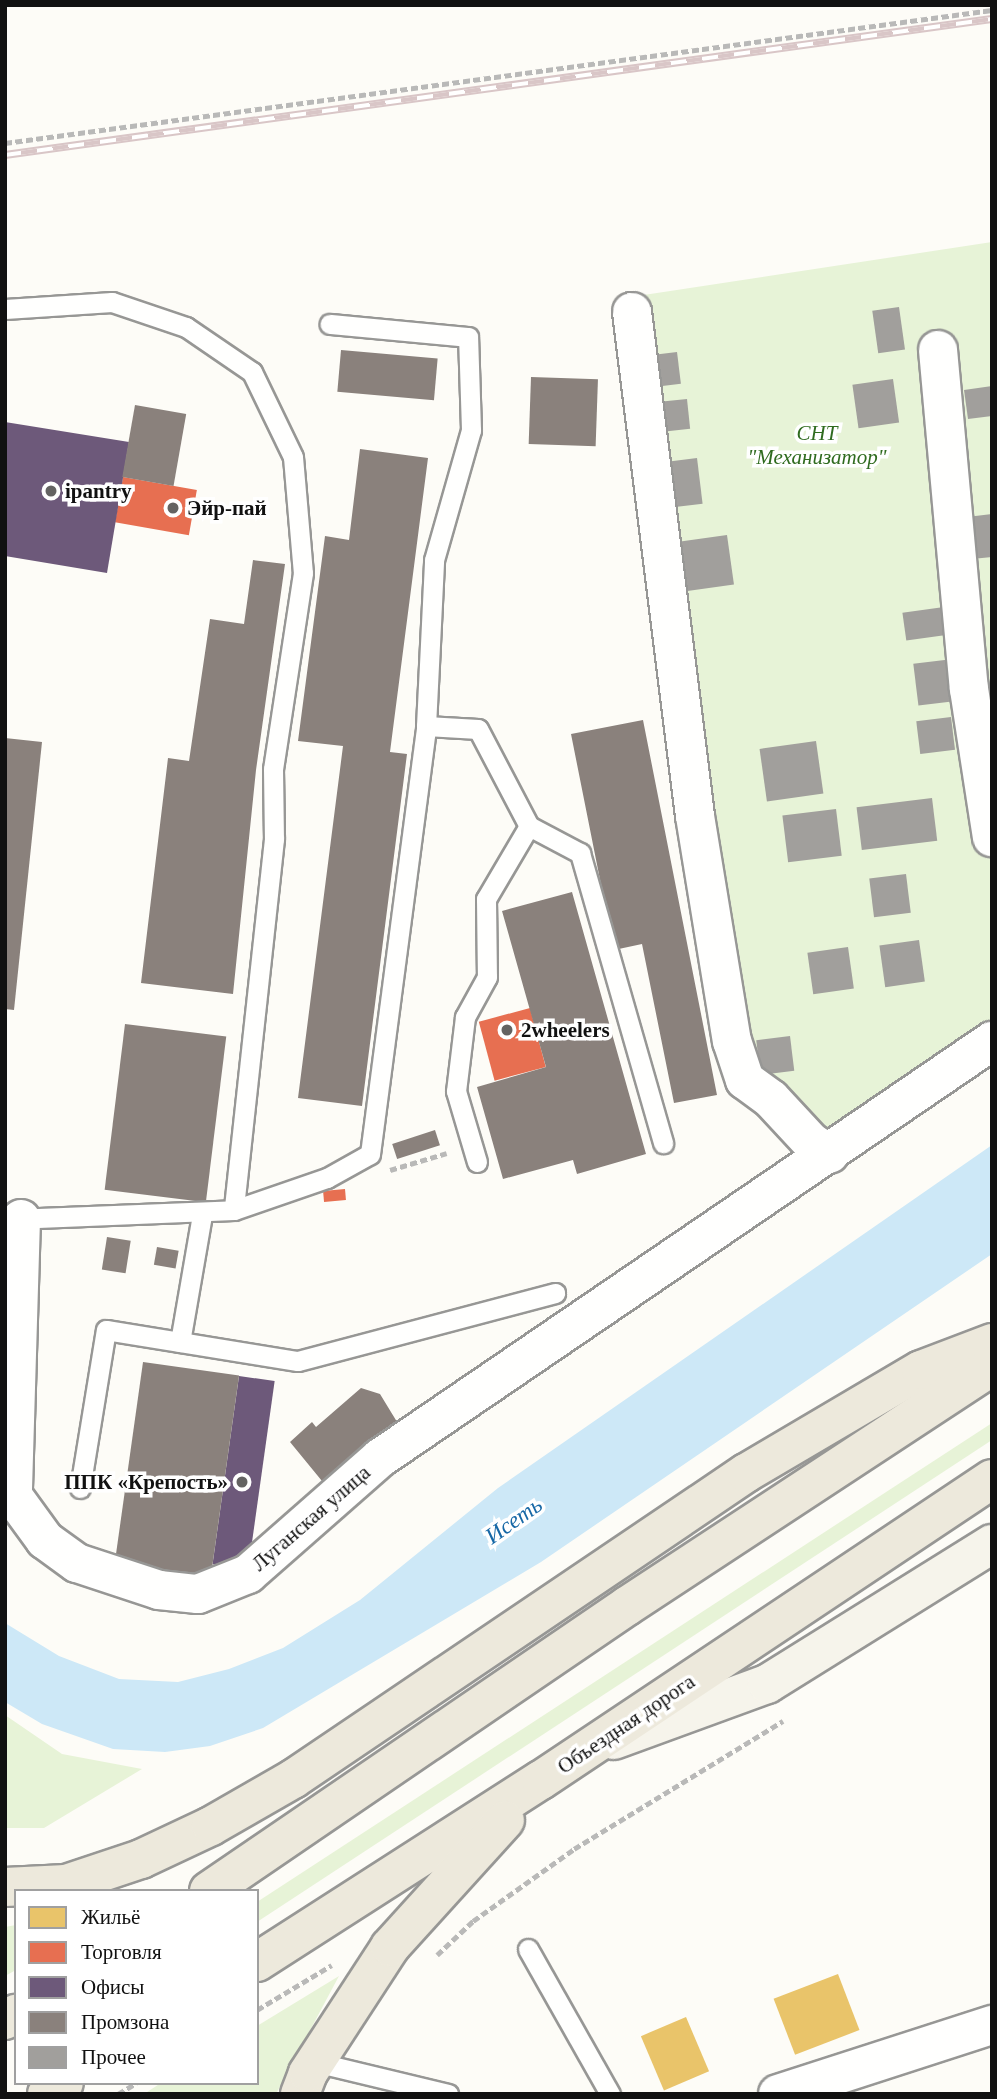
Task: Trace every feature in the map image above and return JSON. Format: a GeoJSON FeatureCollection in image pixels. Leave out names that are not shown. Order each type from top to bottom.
{"type":"FeatureCollection","features":[{"type":"Feature","properties":{"kind":"main road"},"geometry":{"type":"LineString","coordinates":[[5,1887],[66,1884],[141,1859],[293,1779],[746,1473],[921,1370],[992,1343]]}},
{"type":"Feature","properties":{"kind":"main road"},"geometry":{"type":"LineString","coordinates":[[212,1889],[627,1606],[992,1366]]}},
{"type":"Feature","properties":{"kind":"main road","name":"Объездная дорога"},"geometry":{"type":"LineString","coordinates":[[259,1961],[541,1780],[992,1479]]}},
{"type":"Feature","properties":{"kind":"main road"},"geometry":{"type":"LineString","coordinates":[[585,1751],[767,1684],[992,1544]]}},
{"type":"Feature","properties":{"kind":"main road"},"geometry":{"type":"LineString","coordinates":[[308,2078],[390,1947],[541,1780]]}},
{"type":"Feature","properties":{"kind":"street"},"geometry":{"type":"LineString","coordinates":[[632,312],[695,816],[732,1041],[745,1080],[830,1154]]}},
{"type":"Feature","properties":{"kind":"street"},"geometry":{"type":"LineString","coordinates":[[938,350],[969,689],[992,837]]}},
{"type":"Feature","properties":{"kind":"street","name":"Луганская улица"},"geometry":{"type":"LineString","coordinates":[[13,1219],[13,1496],[45,1540],[77,1563],[159,1590],[198,1594],[248,1574],[380,1458],[830,1154],[992,1041]]}},
{"type":"Feature","properties":{"kind":"street"},"geometry":{"type":"LineString","coordinates":[[778,2094],[992,2025]]}},
{"type":"Feature","properties":{"kind":"lane"},"geometry":{"type":"LineString","coordinates":[[5,309],[112,302],[186,327],[252,372],[293,457],[303,573],[273,769],[274,839],[234,1210]]}},
{"type":"Feature","properties":{"kind":"lane"},"geometry":{"type":"LineString","coordinates":[[13,1219],[202,1215],[234,1210],[327,1178],[370,1154],[426,726],[434,560],[471,429],[468,337],[330,324]]}},
{"type":"Feature","properties":{"kind":"lane"},"geometry":{"type":"LineString","coordinates":[[426,726],[478,729],[529,826],[580,853],[663,1143]]}},
{"type":"Feature","properties":{"kind":"lane"},"geometry":{"type":"LineString","coordinates":[[477,1162],[456,1091],[465,1017],[487,977],[486,899],[529,826]]}},
{"type":"Feature","properties":{"kind":"lane"},"geometry":{"type":"LineString","coordinates":[[180,1342],[202,1215]]}},
{"type":"Feature","properties":{"kind":"lane"},"geometry":{"type":"LineString","coordinates":[[80,1488],[106,1330],[298,1361],[555,1293]]}},
{"type":"Feature","properties":{"kind":"lane"},"geometry":{"type":"LineString","coordinates":[[528,1949],[610,2094]]}},
{"type":"Feature","properties":{"kind":"lane"},"geometry":{"type":"LineString","coordinates":[[308,2078],[448,2094]]}},
{"type":"Feature","properties":{"kind":"path"},"geometry":{"type":"LineString","coordinates":[[5,143],[992,10]]}},
{"type":"Feature","properties":{"kind":"path"},"geometry":{"type":"LineString","coordinates":[[370,1154],[393,1172],[442,1155]]}},
{"type":"Feature","properties":{"kind":"path"},"geometry":{"type":"LineString","coordinates":[[432,1959],[473,1922],[574,1849],[786,1719]]}},
{"type":"Feature","properties":{"kind":"green space","name":"СНТ \"Механизатор\""},"geometry":{"type":"Polygon","coordinates":[[[992,242],[992,1050],[811,1142],[728,1078],[624,298],[992,242]]]}},
{"type":"Feature","properties":{"kind":"green space"},"geometry":{"type":"Polygon","coordinates":[[[992,1423],[992,1440],[259,1921],[259,1901],[992,1423]]]}},
{"type":"Feature","properties":{"kind":"green space"},"geometry":{"type":"Polygon","coordinates":[[[5,1715],[62,1754],[142,1769],[44,1828],[5,1828],[5,1715]]]}},
{"type":"Feature","properties":{"kind":"green space"},"geometry":{"type":"Polygon","coordinates":[[[14,1925],[14,1971],[5,1976],[5,1927],[14,1925]]]}},
{"type":"Feature","properties":{"kind":"green space"},"geometry":{"type":"Polygon","coordinates":[[[339,1976],[276,2094],[144,2094],[158,2085],[259,2085],[259,2025],[339,1976]]]}},
{"type":"Feature","properties":{"kind":"water","name":"Исеть"},"geometry":{"type":"Polygon","coordinates":[[[992,1145],[992,1254],[541,1562],[263,1728],[210,1746],[165,1752],[113,1749],[42,1724],[5,1702],[5,1623],[59,1656],[119,1679],[178,1682],[229,1669],[283,1648],[360,1600],[498,1488],[992,1145]]]}},
{"type":"Feature","properties":{"kind":"building: Жильё"},"geometry":{"type":"Polygon","coordinates":[[[838,1974],[860,2030],[795,2055],[774,1999],[838,1974]]]}},
{"type":"Feature","properties":{"kind":"building: Жильё"},"geometry":{"type":"Polygon","coordinates":[[[686,2017],[709,2071],[664,2090],[641,2036],[686,2017]]]}},
{"type":"Feature","properties":{"kind":"building: Торговля"},"geometry":{"type":"Polygon","coordinates":[[[123,477],[197,490],[189,535],[115,522],[123,477]]]}},
{"type":"Feature","properties":{"kind":"building: Торговля"},"geometry":{"type":"Polygon","coordinates":[[[530,1008],[546,1067],[495,1081],[479,1022],[530,1008]]]}},
{"type":"Feature","properties":{"kind":"building: Торговля"},"geometry":{"type":"Polygon","coordinates":[[[345,1189],[346,1200],[324,1202],[323,1191],[345,1189]]]}},
{"type":"Feature","properties":{"kind":"building: Офисы"},"geometry":{"type":"Polygon","coordinates":[[[5,422],[129,442],[107,573],[5,556],[5,422]]]}},
{"type":"Feature","properties":{"kind":"building: Офисы"},"geometry":{"type":"Polygon","coordinates":[[[239,1376],[275,1381],[248,1569],[213,1564],[239,1376]]]}},
{"type":"Feature","properties":{"kind":"building: Промзона"},"geometry":{"type":"Polygon","coordinates":[[[341,350],[438,358],[434,400],[337,392],[341,350]]]}},
{"type":"Feature","properties":{"kind":"building: Промзона"},"geometry":{"type":"Polygon","coordinates":[[[531,377],[598,379],[596,446],[529,444],[531,377]]]}},
{"type":"Feature","properties":{"kind":"building: Промзона"},"geometry":{"type":"Polygon","coordinates":[[[135,405],[186,414],[174,486],[122,477],[135,405]]]}},
{"type":"Feature","properties":{"kind":"building: Промзона"},"geometry":{"type":"Polygon","coordinates":[[[360,449],[428,458],[390,752],[407,754],[362,1106],[298,1098],[343,746],[298,741],[325,536],[349,540],[360,449]]]}},
{"type":"Feature","properties":{"kind":"building: Промзона"},"geometry":{"type":"Polygon","coordinates":[[[253,560],[285,564],[256,770],[233,994],[141,983],[168,758],[189,761],[210,619],[244,624],[253,560]]]}},
{"type":"Feature","properties":{"kind":"building: Промзона"},"geometry":{"type":"Polygon","coordinates":[[[643,720],[717,1095],[674,1103],[642,944],[614,950],[571,734],[643,720]]]}},
{"type":"Feature","properties":{"kind":"building: Промзона"},"geometry":{"type":"Polygon","coordinates":[[[5,738],[42,742],[14,1010],[5,1009],[5,738]]]}},
{"type":"Feature","properties":{"kind":"building: Промзона"},"geometry":{"type":"Polygon","coordinates":[[[572,892],[646,1154],[577,1174],[573,1160],[503,1179],[477,1087],[546,1067],[502,911],[572,892]]]}},
{"type":"Feature","properties":{"kind":"building: Промзона"},"geometry":{"type":"Polygon","coordinates":[[[125,1024],[226,1036],[206,1202],[105,1190],[125,1024]]]}},
{"type":"Feature","properties":{"kind":"building: Промзона"},"geometry":{"type":"Polygon","coordinates":[[[435,1130],[440,1145],[397,1159],[392,1144],[435,1130]]]}},
{"type":"Feature","properties":{"kind":"building: Промзона"},"geometry":{"type":"Polygon","coordinates":[[[107,1237],[131,1241],[126,1273],[102,1270],[107,1237]]]}},
{"type":"Feature","properties":{"kind":"building: Промзона"},"geometry":{"type":"Polygon","coordinates":[[[157,1247],[179,1251],[176,1269],[154,1265],[157,1247]]]}},
{"type":"Feature","properties":{"kind":"building: Промзона"},"geometry":{"type":"Polygon","coordinates":[[[143,1362],[239,1375],[210,1579],[114,1566],[143,1362]]]}},
{"type":"Feature","properties":{"kind":"building: Промзона"},"geometry":{"type":"Polygon","coordinates":[[[361,1388],[380,1394],[405,1435],[331,1492],[290,1442],[312,1422],[316,1427],[361,1388]]]}},
{"type":"Feature","properties":{"kind":"building: Прочее"},"geometry":{"type":"Polygon","coordinates":[[[899,307],[905,350],[878,353],[872,311],[899,307]]]}},
{"type":"Feature","properties":{"kind":"building: Прочее"},"geometry":{"type":"Polygon","coordinates":[[[677,352],[681,384],[656,387],[652,355],[677,352]]]}},
{"type":"Feature","properties":{"kind":"building: Прочее"},"geometry":{"type":"Polygon","coordinates":[[[893,379],[899,423],[859,428],[852,385],[893,379]]]}},
{"type":"Feature","properties":{"kind":"building: Прочее"},"geometry":{"type":"Polygon","coordinates":[[[992,386],[992,416],[968,419],[964,390],[992,386]]]}},
{"type":"Feature","properties":{"kind":"building: Прочее"},"geometry":{"type":"Polygon","coordinates":[[[687,399],[690,429],[658,432],[655,402],[687,399]]]}},
{"type":"Feature","properties":{"kind":"building: Прочее"},"geometry":{"type":"Polygon","coordinates":[[[697,458],[703,504],[669,508],[663,462],[697,458]]]}},
{"type":"Feature","properties":{"kind":"building: Прочее"},"geometry":{"type":"Polygon","coordinates":[[[992,514],[992,557],[972,559],[967,517],[992,514]]]}},
{"type":"Feature","properties":{"kind":"building: Прочее"},"geometry":{"type":"Polygon","coordinates":[[[727,535],[734,585],[687,591],[680,542],[727,535]]]}},
{"type":"Feature","properties":{"kind":"building: Прочее"},"geometry":{"type":"Polygon","coordinates":[[[944,607],[948,635],[906,641],[902,613],[944,607]]]}},
{"type":"Feature","properties":{"kind":"building: Прочее"},"geometry":{"type":"Polygon","coordinates":[[[953,659],[958,701],[918,706],[913,664],[953,659]]]}},
{"type":"Feature","properties":{"kind":"building: Прочее"},"geometry":{"type":"Polygon","coordinates":[[[951,717],[955,750],[920,754],[916,721],[951,717]]]}},
{"type":"Feature","properties":{"kind":"building: Прочее"},"geometry":{"type":"Polygon","coordinates":[[[816,741],[823,793],[767,801],[760,749],[816,741]]]}},
{"type":"Feature","properties":{"kind":"building: Прочее"},"geometry":{"type":"Polygon","coordinates":[[[932,798],[937,841],[862,850],[857,807],[932,798]]]}},
{"type":"Feature","properties":{"kind":"building: Прочее"},"geometry":{"type":"Polygon","coordinates":[[[836,809],[842,856],[788,862],[782,816],[836,809]]]}},
{"type":"Feature","properties":{"kind":"building: Прочее"},"geometry":{"type":"Polygon","coordinates":[[[906,874],[911,913],[874,917],[869,879],[906,874]]]}},
{"type":"Feature","properties":{"kind":"building: Прочее"},"geometry":{"type":"Polygon","coordinates":[[[919,940],[925,982],[885,987],[879,946],[919,940]]]}},
{"type":"Feature","properties":{"kind":"building: Прочее"},"geometry":{"type":"Polygon","coordinates":[[[848,947],[854,989],[813,994],[807,953],[848,947]]]}},
{"type":"Feature","properties":{"kind":"building: Прочее"},"geometry":{"type":"Polygon","coordinates":[[[790,1036],[794,1071],[761,1075],[756,1040],[790,1036]]]}},
{"type":"Feature","properties":{"kind":"railway"},"geometry":{"type":"LineString","coordinates":[[5,155],[992,19]]}},
{"type":"Feature","properties":{"kind":"place","name":"ipantry"},"geometry":{"type":"Point","coordinates":[51,491]}},
{"type":"Feature","properties":{"kind":"place","name":"Эйр-пай"},"geometry":{"type":"Point","coordinates":[173,508]}},
{"type":"Feature","properties":{"kind":"place","name":"2wheelers"},"geometry":{"type":"Point","coordinates":[507,1030]}},
{"type":"Feature","properties":{"kind":"place","name":"ППК «Крепость»"},"geometry":{"type":"Point","coordinates":[242,1482]}}]}
